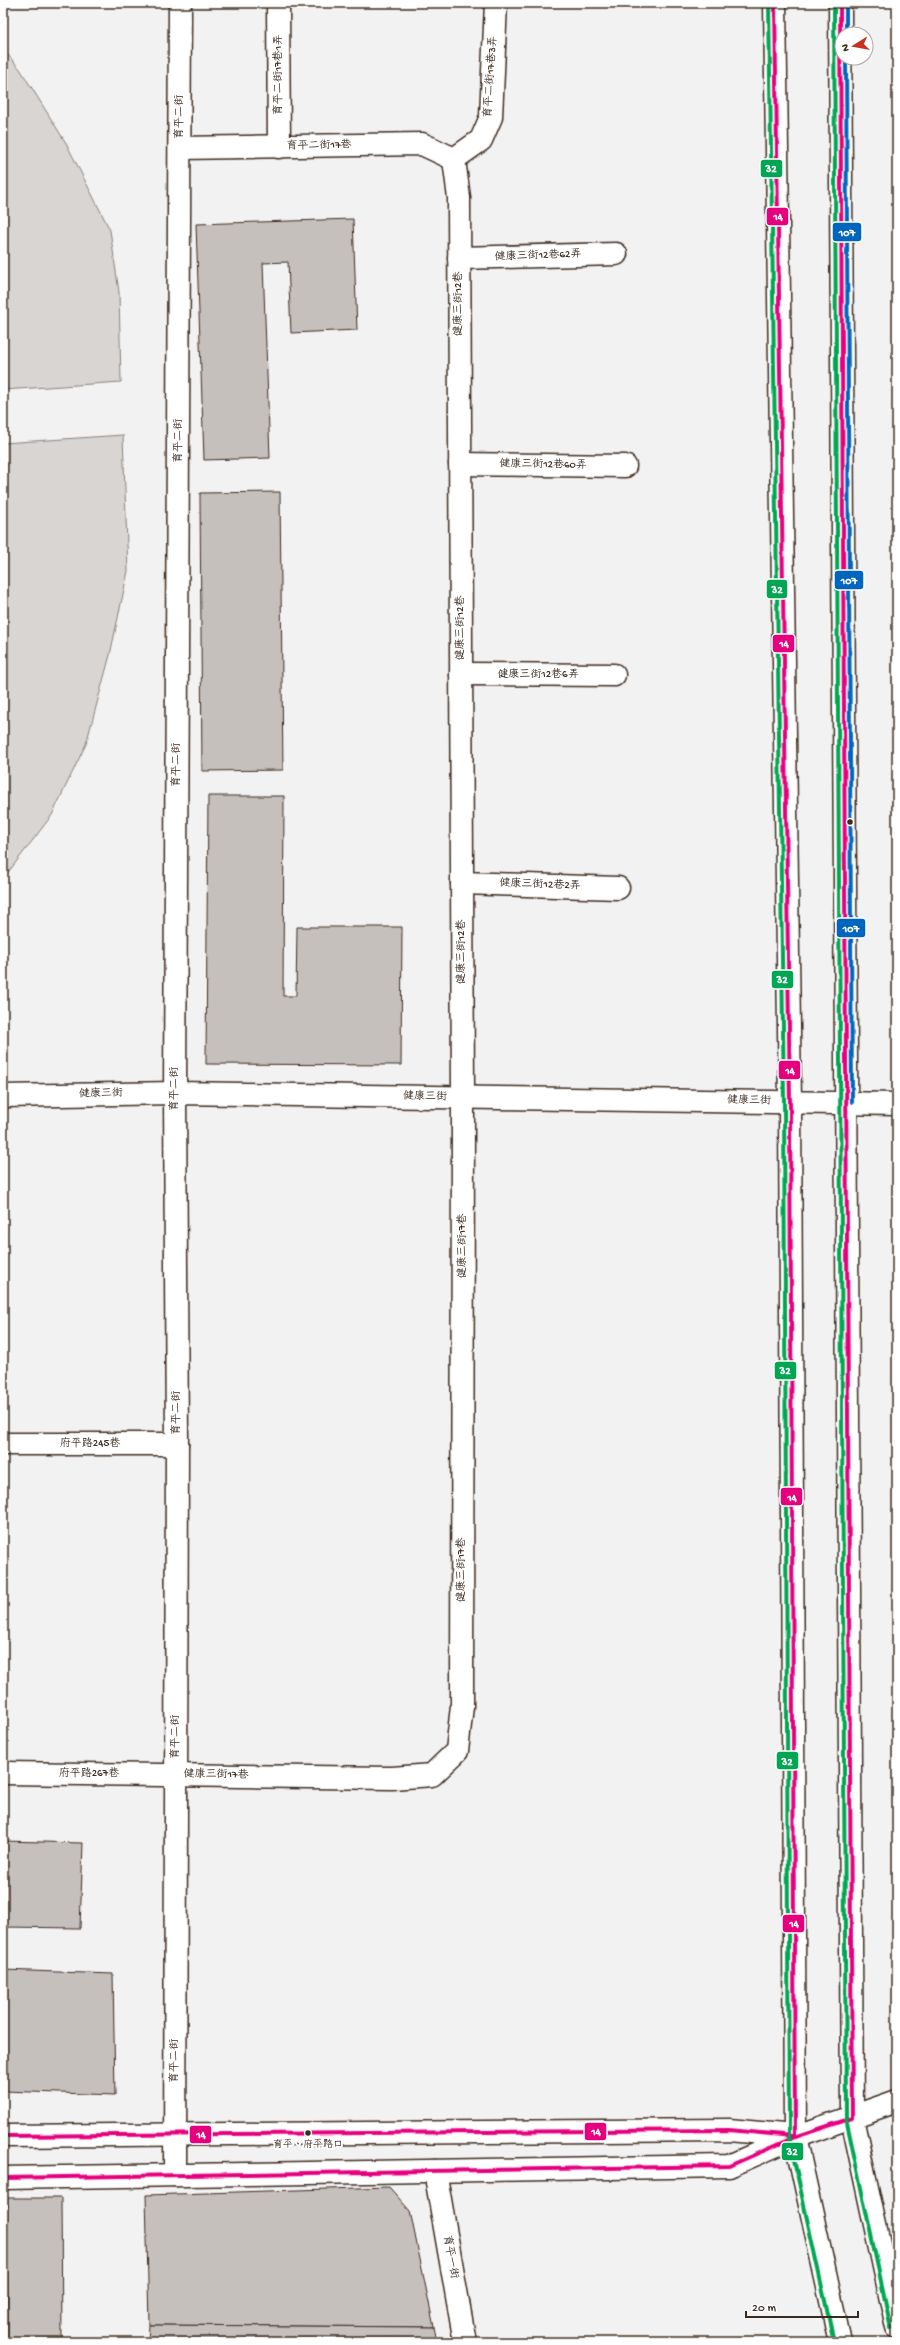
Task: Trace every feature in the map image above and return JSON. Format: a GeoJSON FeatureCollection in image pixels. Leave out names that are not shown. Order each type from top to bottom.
{"type":"FeatureCollection","features":[{"type":"Feature","properties":{"kind":"street","name":"育平二街"},"geometry":{"type":"LineString","coordinates":[[175,2175],[178,1444],[175,1093],[180,3]]}},
{"type":"Feature","properties":{"kind":"street","name":"育平二街17巷1弄"},"geometry":{"type":"LineString","coordinates":[[278,3],[279,147]]}},
{"type":"Feature","properties":{"kind":"street","name":"育平二街17巷3弄"},"geometry":{"type":"LineString","coordinates":[[454,159],[481,140],[491,117],[496,3]]}},
{"type":"Feature","properties":{"kind":"street"},"geometry":{"type":"LineString","coordinates":[[775,3],[790,1102],[795,2136],[840,2342]]}},
{"type":"Feature","properties":{"kind":"street"},"geometry":{"type":"LineString","coordinates":[[840,3],[852,2118],[897,2327]]}},
{"type":"Feature","properties":{"kind":"street","name":"育平二街17巷"},"geometry":{"type":"LineString","coordinates":[[180,148],[422,144],[454,159]]}},
{"type":"Feature","properties":{"kind":"street","name":"健康三街12巷"},"geometry":{"type":"LineString","coordinates":[[454,159],[459,198],[463,1097]]}},
{"type":"Feature","properties":{"kind":"street","name":"健康三街12巷62弄"},"geometry":{"type":"LineString","coordinates":[[459,258],[616,254]]}},
{"type":"Feature","properties":{"kind":"street","name":"健康三街12巷60弄"},"geometry":{"type":"LineString","coordinates":[[460,464],[625,466]]}},
{"type":"Feature","properties":{"kind":"street","name":"健康三街12巷6弄"},"geometry":{"type":"LineString","coordinates":[[461,674],[614,675]]}},
{"type":"Feature","properties":{"kind":"street","name":"健康三街12巷2弄"},"geometry":{"type":"LineString","coordinates":[[462,883],[618,888]]}},
{"type":"Feature","properties":{"kind":"street","name":"健康三街"},"geometry":{"type":"LineString","coordinates":[[3,1096],[175,1093],[846,1102],[897,1104]]}},
{"type":"Feature","properties":{"kind":"street","name":"健康三街17巷"},"geometry":{"type":"LineString","coordinates":[[176,1774],[392,1778],[432,1775],[457,1751],[462,1706],[463,1097]]}},
{"type":"Feature","properties":{"kind":"street","name":"府平路245巷"},"geometry":{"type":"LineString","coordinates":[[3,1444],[178,1444]]}},
{"type":"Feature","properties":{"kind":"street","name":"府平路267巷"},"geometry":{"type":"LineString","coordinates":[[3,1773],[176,1774]]}},
{"type":"Feature","properties":{"kind":"street"},"geometry":{"type":"LineString","coordinates":[[3,2178],[730,2166],[795,2136],[852,2118],[897,2101]]}},
{"type":"Feature","properties":{"kind":"street"},"geometry":{"type":"LineString","coordinates":[[3,2136],[729,2130],[795,2136]]}},
{"type":"Feature","properties":{"kind":"street","name":"育平一街"},"geometry":{"type":"LineString","coordinates":[[435,2171],[465,2342]]}},
{"type":"Feature","properties":{"kind":"shaded area"},"geometry":{"type":"Polygon","coordinates":[[[3,49],[20,69],[66,143],[110,230],[119,292],[121,382],[3,390],[3,49]]]}},
{"type":"Feature","properties":{"kind":"shaded area"},"geometry":{"type":"Polygon","coordinates":[[[123,435],[128,571],[110,655],[86,744],[52,815],[3,879],[3,443],[123,435]]]}},
{"type":"Feature","properties":{"kind":"building"},"geometry":{"type":"Polygon","coordinates":[[[353,219],[357,330],[291,333],[288,262],[263,263],[270,458],[204,460],[196,224],[353,219]]]}},
{"type":"Feature","properties":{"kind":"building"},"geometry":{"type":"Polygon","coordinates":[[[280,492],[283,770],[202,771],[200,493],[280,492]]]}},
{"type":"Feature","properties":{"kind":"building"},"geometry":{"type":"Polygon","coordinates":[[[208,796],[284,796],[283,996],[296,996],[297,927],[402,927],[401,1065],[206,1064],[208,796]]]}},
{"type":"Feature","properties":{"kind":"building"},"geometry":{"type":"Polygon","coordinates":[[[3,1841],[83,1843],[80,1928],[3,1927],[3,1841]]]}},
{"type":"Feature","properties":{"kind":"building"},"geometry":{"type":"Polygon","coordinates":[[[3,1970],[113,1974],[115,2095],[3,2091],[3,1970]]]}},
{"type":"Feature","properties":{"kind":"building"},"geometry":{"type":"Polygon","coordinates":[[[389,2187],[410,2211],[434,2327],[149,2325],[146,2195],[389,2187]]]}},
{"type":"Feature","properties":{"kind":"building"},"geometry":{"type":"Polygon","coordinates":[[[7,2198],[61,2198],[62,2342],[8,2342],[7,2198]]]}},
{"type":"Feature","properties":{"kind":"building"},"geometry":{"type":"Polygon","coordinates":[[[149,2325],[434,2327],[437,2342],[148,2342],[149,2325]]]}},
{"type":"Feature","properties":{"kind":"transit line","name":"32"},"geometry":{"type":"LineString","coordinates":[[769,3],[784,1102],[789,2137],[834,2342]]}},
{"type":"Feature","properties":{"kind":"transit line","name":"14"},"geometry":{"type":"LineString","coordinates":[[775,3],[790,1102],[795,2137]]}},
{"type":"Feature","properties":{"kind":"transit line","name":"32"},"geometry":{"type":"LineString","coordinates":[[834,3],[846,2118],[891,2328]]}},
{"type":"Feature","properties":{"kind":"transit line","name":"14"},"geometry":{"type":"LineString","coordinates":[[3,2178],[729,2166],[795,2137],[852,2118],[840,3]]}},
{"type":"Feature","properties":{"kind":"transit line","name":"107"},"geometry":{"type":"LineString","coordinates":[[846,3],[846,26]]}},
{"type":"Feature","properties":{"kind":"transit line","name":"107"},"geometry":{"type":"LineString","coordinates":[[846,66],[852,1102]]}},
{"type":"Feature","properties":{"kind":"transit line","name":"14"},"geometry":{"type":"LineString","coordinates":[[3,2136],[729,2130],[793,2136]]}},
{"type":"Feature","properties":{"kind":"place","name":"育平、府平路口"},"geometry":{"type":"Point","coordinates":[308,2133]}}]}
